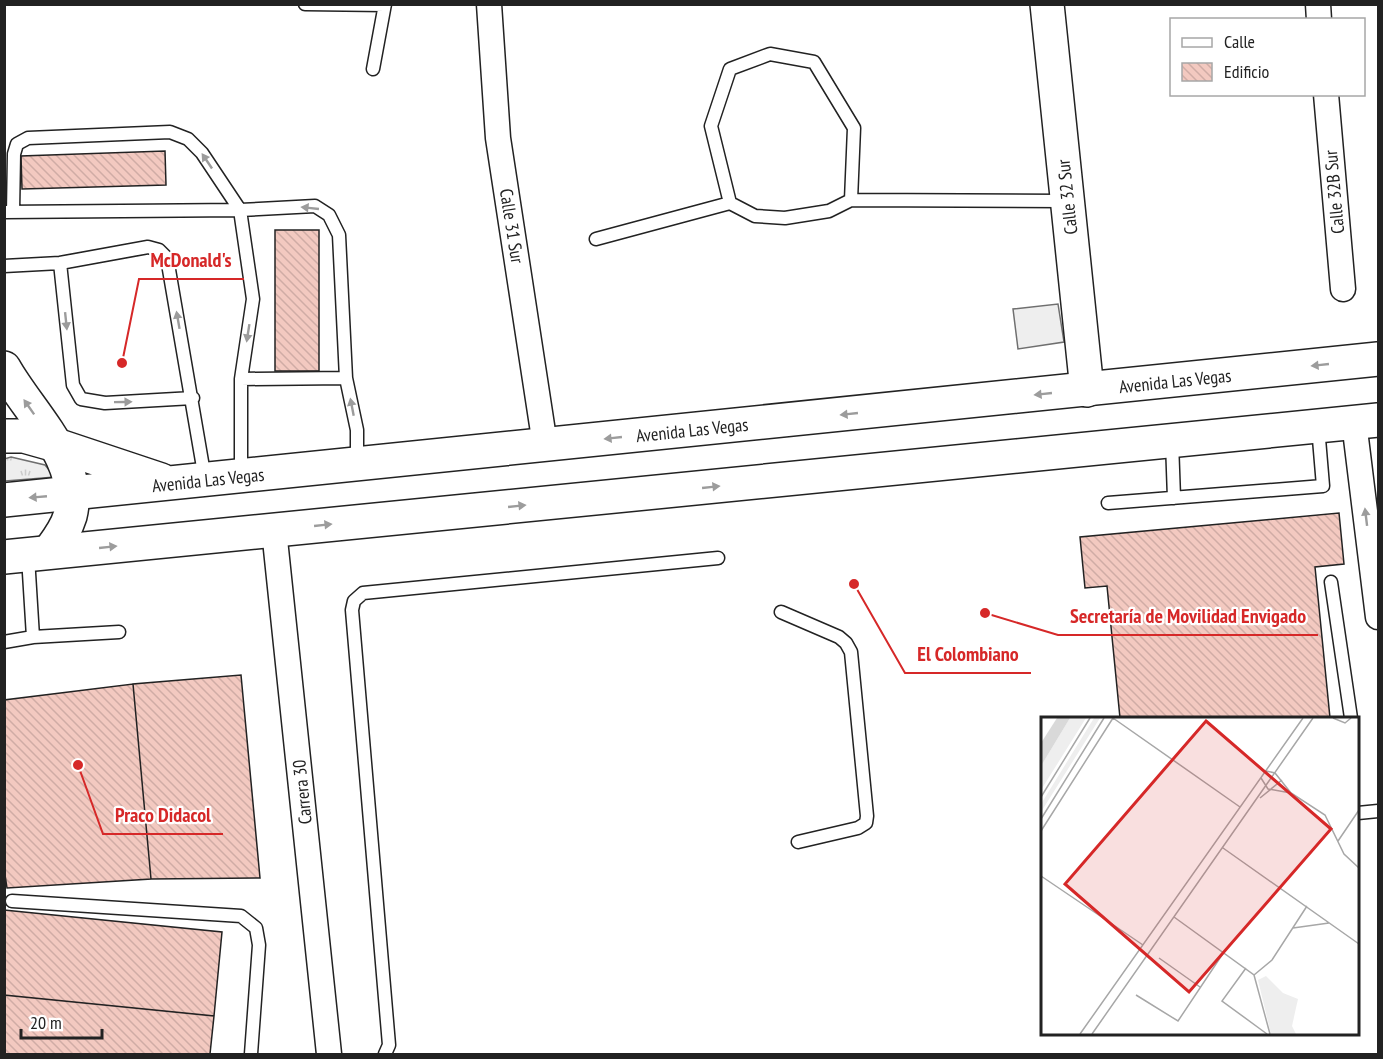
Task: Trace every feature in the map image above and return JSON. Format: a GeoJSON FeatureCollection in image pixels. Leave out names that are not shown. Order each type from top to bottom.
{"type":"FeatureCollection","features":[{"type":"Feature","properties":{"kind":"main road","name":"Calle 32 Sur"},"geometry":{"type":"LineString","coordinates":[[1047,4],[1087,390]]}},
{"type":"Feature","properties":{"kind":"main road","name":"Avenida Las Vegas"},"geometry":{"type":"LineString","coordinates":[[4,500],[1378,359]]}},
{"type":"Feature","properties":{"kind":"main road"},"geometry":{"type":"LineString","coordinates":[[4,368],[56,445],[69,476],[70,517],[64,530],[27,555]]}},
{"type":"Feature","properties":{"kind":"main road"},"geometry":{"type":"LineString","coordinates":[[27,555],[1366,421]]}},
{"type":"Feature","properties":{"kind":"main road"},"geometry":{"type":"LineString","coordinates":[[4,436],[24,436],[56,445],[171,484]]}},
{"type":"Feature","properties":{"kind":"street","name":"Calle 31 Sur"},"geometry":{"type":"LineString","coordinates":[[489,4],[498,138],[545,445]]}},
{"type":"Feature","properties":{"kind":"street","name":"Calle 32B Sur"},"geometry":{"type":"LineString","coordinates":[[1326,96],[1343,289]]}},
{"type":"Feature","properties":{"kind":"street"},"geometry":{"type":"LineString","coordinates":[[1366,421],[1378,617]]}},
{"type":"Feature","properties":{"kind":"street","name":"Carrera 30"},"geometry":{"type":"LineString","coordinates":[[274,530],[329,1054]]}},
{"type":"Feature","properties":{"kind":"lane"},"geometry":{"type":"LineString","coordinates":[[305,4],[385,5],[373,69]]}},
{"type":"Feature","properties":{"kind":"lane"},"geometry":{"type":"LineString","coordinates":[[730,203],[711,126],[730,69],[770,54],[814,62],[854,128],[851,200]]}},
{"type":"Feature","properties":{"kind":"lane"},"geometry":{"type":"LineString","coordinates":[[241,476],[241,378],[254,298],[240,210],[202,153],[188,139],[170,132],[28,138],[18,144],[14,154],[9,212],[240,210],[315,206],[329,215],[339,235],[346,378],[357,429],[357,465]]}},
{"type":"Feature","properties":{"kind":"lane"},"geometry":{"type":"LineString","coordinates":[[596,238],[730,203],[755,216],[785,218],[829,211],[851,200],[1067,201]]}},
{"type":"Feature","properties":{"kind":"lane"},"geometry":{"type":"LineString","coordinates":[[4,266],[60,263],[148,247],[159,250],[166,258],[193,398],[205,480]]}},
{"type":"Feature","properties":{"kind":"lane"},"geometry":{"type":"LineString","coordinates":[[60,263],[73,385],[81,399],[105,403],[193,398]]}},
{"type":"Feature","properties":{"kind":"lane"},"geometry":{"type":"LineString","coordinates":[[241,378],[346,378]]}},
{"type":"Feature","properties":{"kind":"lane"},"geometry":{"type":"LineString","coordinates":[[1108,503],[1323,486],[1318,426]]}},
{"type":"Feature","properties":{"kind":"lane"},"geometry":{"type":"LineString","coordinates":[[1172,441],[1174,498]]}},
{"type":"Feature","properties":{"kind":"lane"},"geometry":{"type":"LineString","coordinates":[[27,555],[33,637]]}},
{"type":"Feature","properties":{"kind":"lane"},"geometry":{"type":"LineString","coordinates":[[385,1054],[388,1046],[352,610],[354,601],[363,593],[718,558]]}},
{"type":"Feature","properties":{"kind":"lane"},"geometry":{"type":"LineString","coordinates":[[1331,582],[1351,717]]}},
{"type":"Feature","properties":{"kind":"lane"},"geometry":{"type":"LineString","coordinates":[[781,612],[839,637],[851,652],[867,816],[866,823],[858,828],[798,842]]}},
{"type":"Feature","properties":{"kind":"lane"},"geometry":{"type":"LineString","coordinates":[[4,642],[33,637],[119,632]]}},
{"type":"Feature","properties":{"kind":"lane"},"geometry":{"type":"LineString","coordinates":[[1359,813],[1378,811]]}},
{"type":"Feature","properties":{"kind":"lane"},"geometry":{"type":"LineString","coordinates":[[12,901],[241,916],[256,928],[259,945],[251,1054]]}},
{"type":"Feature","properties":{"kind":"green space"},"geometry":{"type":"Polygon","coordinates":[[[1058,304],[1064,342],[1018,349],[1013,309],[1058,304]]]}},
{"type":"Feature","properties":{"kind":"green space"},"geometry":{"type":"Polygon","coordinates":[[[11,457],[45,465],[55,477],[5,481],[4,459],[11,457]]]}},
{"type":"Feature","properties":{"kind":"building"},"geometry":{"type":"Polygon","coordinates":[[[165,151],[166,185],[22,189],[21,156],[165,151]]]}},
{"type":"Feature","properties":{"kind":"building"},"geometry":{"type":"Polygon","coordinates":[[[275,230],[319,230],[319,371],[275,371],[275,230]]]}},
{"type":"Feature","properties":{"kind":"building"},"geometry":{"type":"Polygon","coordinates":[[[1339,513],[1344,564],[1315,567],[1330,717],[1120,717],[1107,586],[1085,588],[1080,537],[1339,513]]]}},
{"type":"Feature","properties":{"kind":"building"},"geometry":{"type":"Polygon","coordinates":[[[241,675],[260,878],[151,879],[133,684],[241,675]]]}},
{"type":"Feature","properties":{"kind":"building"},"geometry":{"type":"Polygon","coordinates":[[[133,684],[151,879],[7,888],[4,868],[4,700],[133,684]]]}},
{"type":"Feature","properties":{"kind":"building"},"geometry":{"type":"Polygon","coordinates":[[[4,910],[222,932],[214,1016],[4,995],[4,910]]]}},
{"type":"Feature","properties":{"kind":"building"},"geometry":{"type":"Polygon","coordinates":[[[4,995],[214,1016],[210,1054],[4,1054],[4,995]]]}},
{"type":"Feature","properties":{"kind":"place","name":"McDonald's"},"geometry":{"type":"Point","coordinates":[122,363]}},
{"type":"Feature","properties":{"kind":"place","name":"El Colombiano"},"geometry":{"type":"Point","coordinates":[854,584]}},
{"type":"Feature","properties":{"kind":"place","name":"Secretaría de Movilidad Envigado"},"geometry":{"type":"Point","coordinates":[985,613]}},
{"type":"Feature","properties":{"kind":"place","name":"Praco Didacol"},"geometry":{"type":"Point","coordinates":[78,765]}}]}
